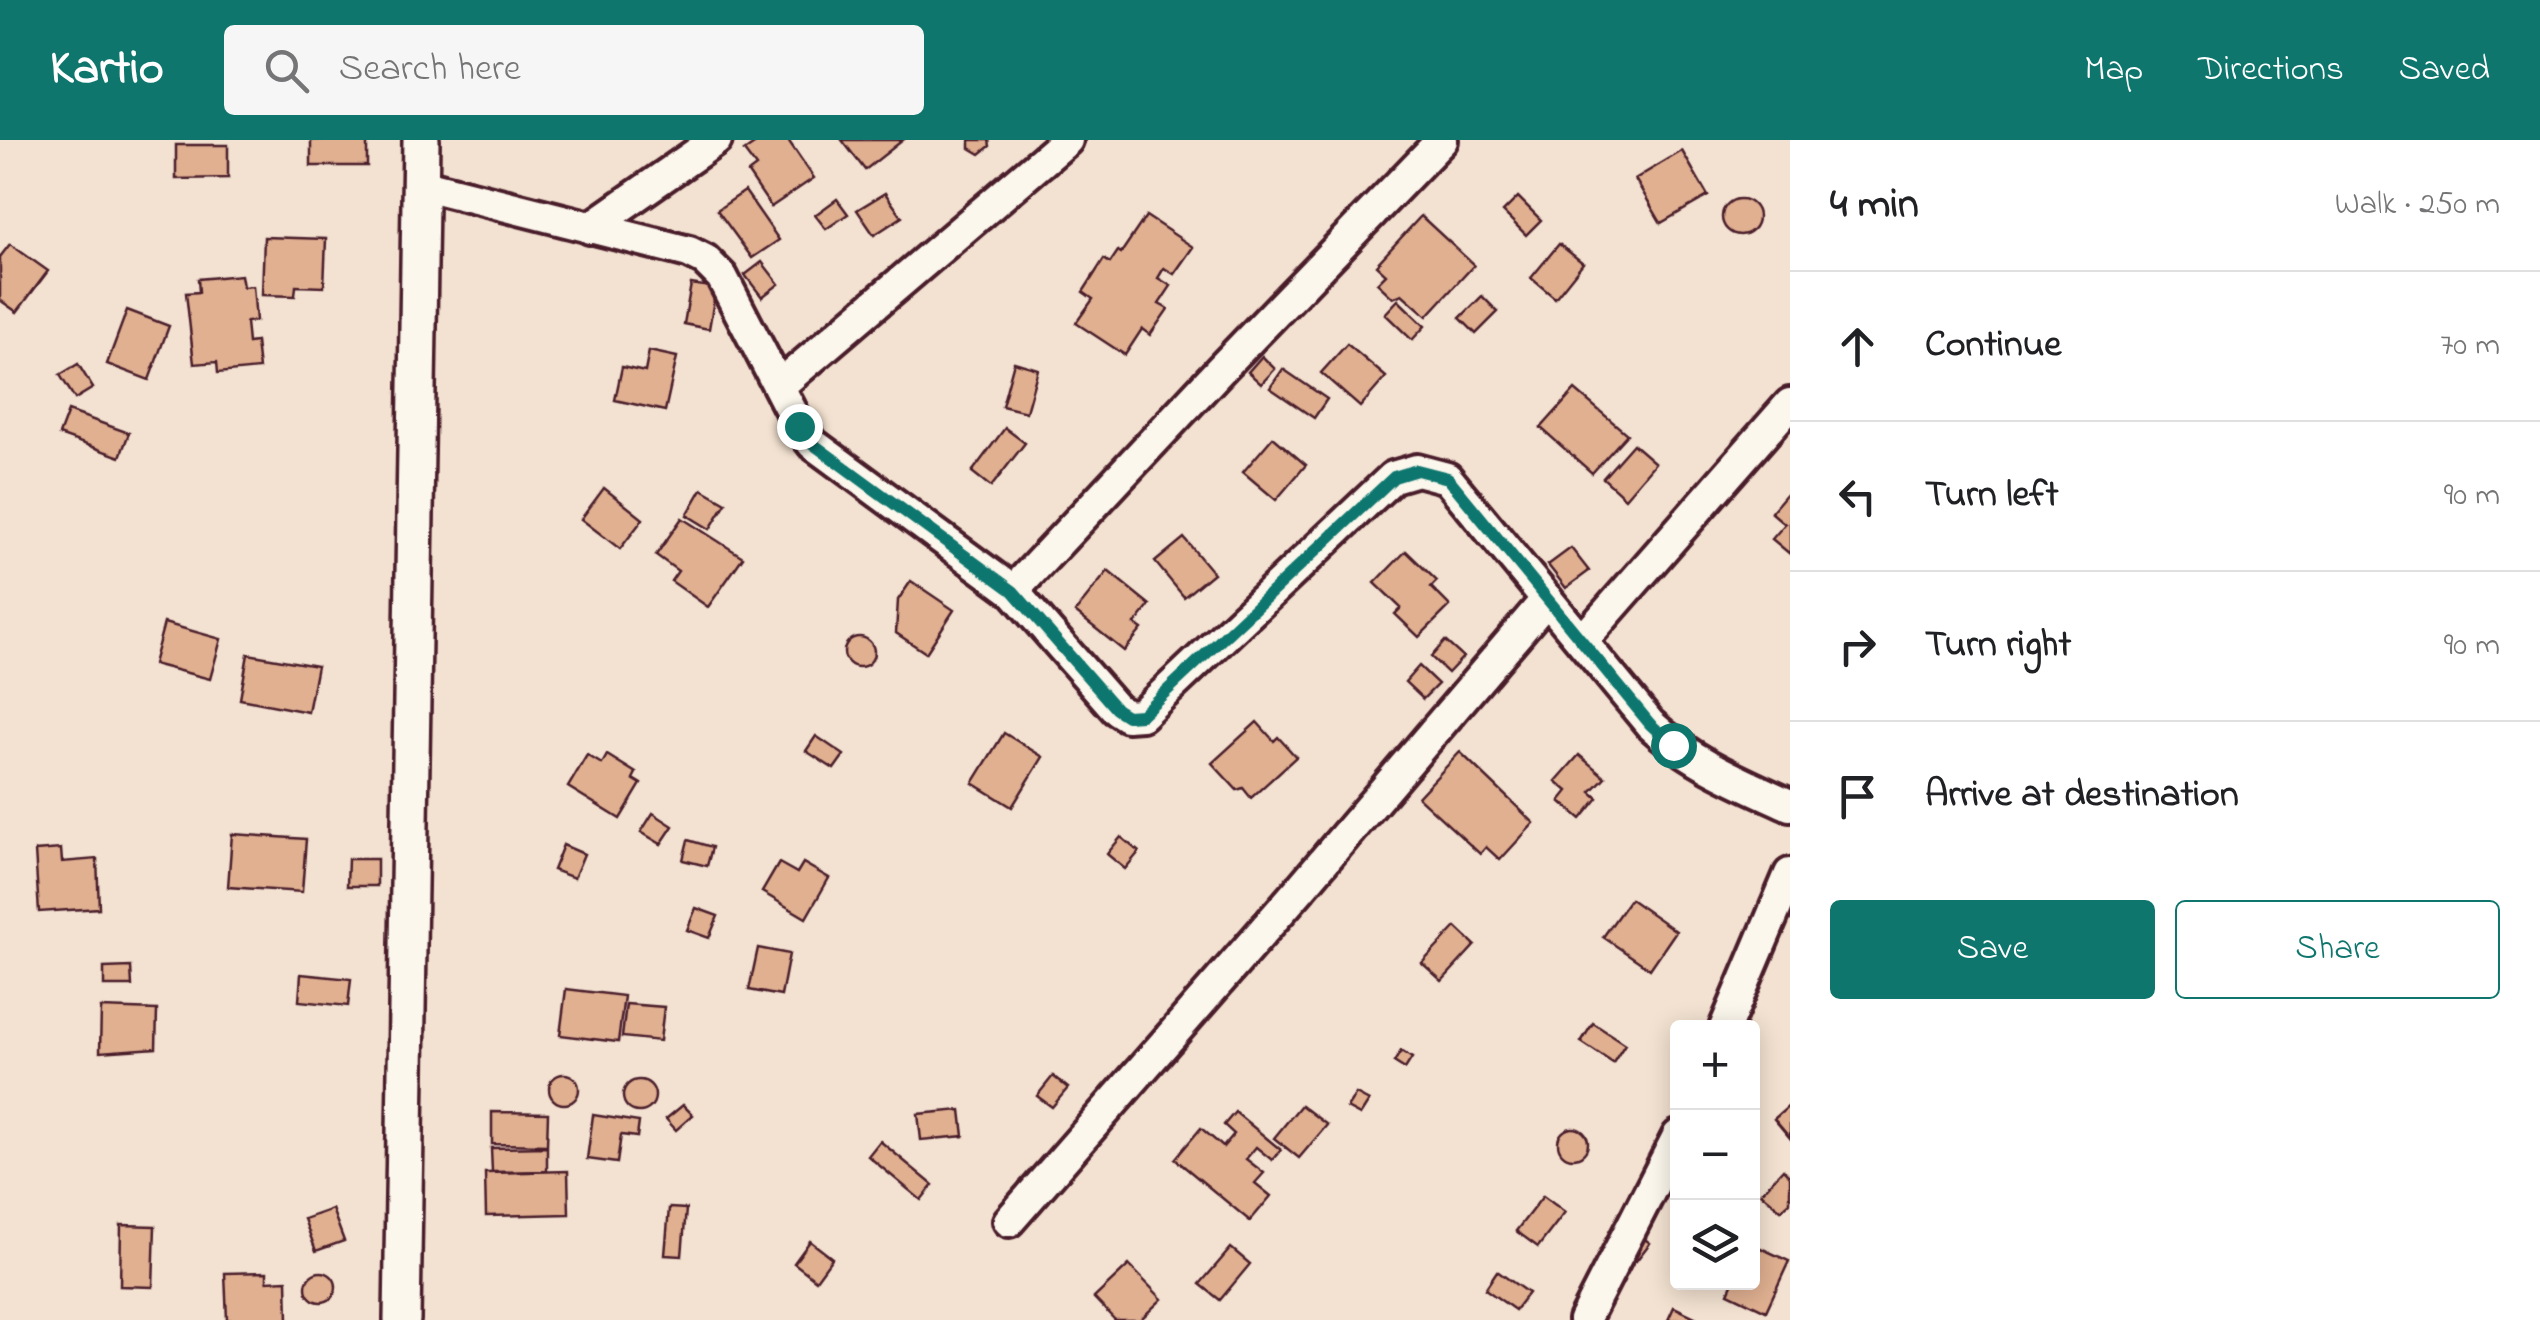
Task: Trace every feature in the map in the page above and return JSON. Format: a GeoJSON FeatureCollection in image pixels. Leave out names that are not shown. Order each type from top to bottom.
{"type":"FeatureCollection","features":[{"type":"Feature","properties":{"kind":"street"},"geometry":{"type":"LineString","coordinates":[[402,1320],[421,140]]}},
{"type":"Feature","properties":{"kind":"street"},"geometry":{"type":"LineString","coordinates":[[590,228],[716,140]]}},
{"type":"Feature","properties":{"kind":"street"},"geometry":{"type":"LineString","coordinates":[[778,386],[1067,140]]}},
{"type":"Feature","properties":{"kind":"street"},"geometry":{"type":"LineString","coordinates":[[1013,591],[1442,140]]}},
{"type":"Feature","properties":{"kind":"street"},"geometry":{"type":"LineString","coordinates":[[420,184],[690,252],[705,260],[722,277],[799,426],[813,444],[1013,591],[1116,709],[1127,716],[1141,715],[1394,477],[1417,470],[1448,478],[1650,724],[1673,745],[1706,766],[1790,805]]}},
{"type":"Feature","properties":{"kind":"street"},"geometry":{"type":"LineString","coordinates":[[1582,641],[1790,404]]}},
{"type":"Feature","properties":{"kind":"street"},"geometry":{"type":"LineString","coordinates":[[1009,1221],[1300,890],[1547,599]]}},
{"type":"Feature","properties":{"kind":"street"},"geometry":{"type":"LineString","coordinates":[[1728,1020],[1790,874]]}},
{"type":"Feature","properties":{"kind":"street"},"geometry":{"type":"LineString","coordinates":[[1584,1320],[1670,1152]]}},
{"type":"Feature","properties":{"kind":"building"},"geometry":{"type":"Polygon","coordinates":[[[311,140],[367,140],[367,166],[311,166],[311,140]]]}},
{"type":"Feature","properties":{"kind":"building"},"geometry":{"type":"Polygon","coordinates":[[[760,140],[788,140],[814,178],[771,207],[748,173],[756,167],[744,151],[760,140]]]}},
{"type":"Feature","properties":{"kind":"building"},"geometry":{"type":"Polygon","coordinates":[[[842,140],[903,140],[865,170],[842,140]]]}},
{"type":"Feature","properties":{"kind":"building"},"geometry":{"type":"Polygon","coordinates":[[[970,140],[989,140],[990,146],[980,154],[970,148],[970,140]]]}},
{"type":"Feature","properties":{"kind":"building"},"geometry":{"type":"Polygon","coordinates":[[[176,145],[228,145],[228,178],[176,179],[176,145]]]}},
{"type":"Feature","properties":{"kind":"building"},"geometry":{"type":"Polygon","coordinates":[[[1682,151],[1708,196],[1661,223],[1635,179],[1682,151]]]}},
{"type":"Feature","properties":{"kind":"building"},"geometry":{"type":"Polygon","coordinates":[[[745,191],[779,240],[752,258],[717,210],[745,191]]]}},
{"type":"Feature","properties":{"kind":"building"},"geometry":{"type":"Polygon","coordinates":[[[885,193],[902,217],[874,235],[857,210],[885,193]]]}},
{"type":"Feature","properties":{"kind":"building"},"geometry":{"type":"Polygon","coordinates":[[[1518,197],[1541,220],[1526,235],[1503,212],[1518,197]]]}},
{"type":"Feature","properties":{"kind":"building"},"geometry":{"type":"Polygon","coordinates":[[[837,199],[848,214],[826,229],[815,215],[837,199]]]}},
{"type":"Feature","properties":{"kind":"building"},"geometry":{"type":"Polygon","coordinates":[[[1740,199],[1752,205],[1758,217],[1752,229],[1740,235],[1728,229],[1722,217],[1728,205],[1740,199]]]}},
{"type":"Feature","properties":{"kind":"building"},"geometry":{"type":"Polygon","coordinates":[[[1146,216],[1193,247],[1174,274],[1164,268],[1158,278],[1171,286],[1159,304],[1168,309],[1150,335],[1142,329],[1125,355],[1076,323],[1093,299],[1083,292],[1104,259],[1110,263],[1118,251],[1121,253],[1146,216]]]}},
{"type":"Feature","properties":{"kind":"building"},"geometry":{"type":"Polygon","coordinates":[[[1421,216],[1474,265],[1427,316],[1402,294],[1393,298],[1377,283],[1386,274],[1376,265],[1421,216]]]}},
{"type":"Feature","properties":{"kind":"building"},"geometry":{"type":"Polygon","coordinates":[[[264,237],[326,239],[324,287],[296,286],[295,296],[262,295],[264,237]]]}},
{"type":"Feature","properties":{"kind":"building"},"geometry":{"type":"Polygon","coordinates":[[[10,244],[48,271],[17,312],[0,300],[0,257],[10,244]]]}},
{"type":"Feature","properties":{"kind":"building"},"geometry":{"type":"Polygon","coordinates":[[[1559,244],[1583,263],[1555,298],[1531,278],[1559,244]]]}},
{"type":"Feature","properties":{"kind":"building"},"geometry":{"type":"Polygon","coordinates":[[[762,262],[779,284],[762,297],[745,275],[762,262]]]}},
{"type":"Feature","properties":{"kind":"building"},"geometry":{"type":"Polygon","coordinates":[[[241,275],[243,287],[253,286],[256,321],[246,322],[248,343],[256,342],[259,369],[218,373],[217,362],[194,364],[186,293],[199,292],[198,279],[241,275]]]}},
{"type":"Feature","properties":{"kind":"building"},"geometry":{"type":"Polygon","coordinates":[[[691,284],[716,288],[709,329],[684,324],[691,284]]]}},
{"type":"Feature","properties":{"kind":"building"},"geometry":{"type":"Polygon","coordinates":[[[1482,296],[1498,312],[1476,334],[1460,318],[1482,296]]]}},
{"type":"Feature","properties":{"kind":"building"},"geometry":{"type":"Polygon","coordinates":[[[1398,300],[1425,326],[1412,340],[1385,314],[1398,300]]]}},
{"type":"Feature","properties":{"kind":"building"},"geometry":{"type":"Polygon","coordinates":[[[127,310],[169,326],[149,380],[107,364],[127,310]]]}},
{"type":"Feature","properties":{"kind":"building"},"geometry":{"type":"Polygon","coordinates":[[[1347,344],[1386,377],[1360,407],[1321,373],[1347,344]]]}},
{"type":"Feature","properties":{"kind":"building"},"geometry":{"type":"Polygon","coordinates":[[[649,351],[677,357],[665,411],[615,400],[622,367],[645,372],[649,351]]]}},
{"type":"Feature","properties":{"kind":"building"},"geometry":{"type":"Polygon","coordinates":[[[1262,356],[1275,369],[1261,384],[1248,372],[1262,356]]]}},
{"type":"Feature","properties":{"kind":"building"},"geometry":{"type":"Polygon","coordinates":[[[1014,362],[1038,369],[1026,412],[1002,406],[1014,362]]]}},
{"type":"Feature","properties":{"kind":"building"},"geometry":{"type":"Polygon","coordinates":[[[78,364],[93,388],[75,399],[60,375],[78,364]]]}},
{"type":"Feature","properties":{"kind":"building"},"geometry":{"type":"Polygon","coordinates":[[[1283,369],[1327,399],[1314,418],[1270,388],[1283,369]]]}},
{"type":"Feature","properties":{"kind":"building"},"geometry":{"type":"Polygon","coordinates":[[[1575,390],[1627,434],[1592,473],[1541,428],[1575,390]]]}},
{"type":"Feature","properties":{"kind":"building"},"geometry":{"type":"Polygon","coordinates":[[[68,411],[129,433],[120,457],[59,435],[68,411]]]}},
{"type":"Feature","properties":{"kind":"building"},"geometry":{"type":"Polygon","coordinates":[[[1005,428],[1025,443],[991,487],[972,472],[1005,428]]]}},
{"type":"Feature","properties":{"kind":"building"},"geometry":{"type":"Polygon","coordinates":[[[1273,437],[1306,465],[1276,500],[1243,472],[1273,437]]]}},
{"type":"Feature","properties":{"kind":"building"},"geometry":{"type":"Polygon","coordinates":[[[1633,444],[1655,463],[1625,498],[1603,478],[1633,444]]]}},
{"type":"Feature","properties":{"kind":"building"},"geometry":{"type":"Polygon","coordinates":[[[604,488],[643,519],[620,549],[581,519],[604,488]]]}},
{"type":"Feature","properties":{"kind":"building"},"geometry":{"type":"Polygon","coordinates":[[[702,489],[726,503],[710,529],[687,515],[702,489]]]}},
{"type":"Feature","properties":{"kind":"building"},"geometry":{"type":"Polygon","coordinates":[[[1788,492],[1790,554],[1772,539],[1785,524],[1771,512],[1788,492]]]}},
{"type":"Feature","properties":{"kind":"building"},"geometry":{"type":"Polygon","coordinates":[[[682,518],[743,557],[708,607],[671,581],[678,571],[656,555],[682,518]]]}},
{"type":"Feature","properties":{"kind":"building"},"geometry":{"type":"Polygon","coordinates":[[[1184,538],[1213,573],[1184,597],[1155,562],[1184,538]]]}},
{"type":"Feature","properties":{"kind":"building"},"geometry":{"type":"Polygon","coordinates":[[[1571,548],[1589,571],[1566,588],[1548,565],[1571,548]]]}},
{"type":"Feature","properties":{"kind":"building"},"geometry":{"type":"Polygon","coordinates":[[[1406,551],[1437,581],[1431,587],[1450,606],[1419,637],[1395,614],[1401,608],[1375,583],[1406,551]]]}},
{"type":"Feature","properties":{"kind":"building"},"geometry":{"type":"Polygon","coordinates":[[[1108,571],[1150,605],[1135,624],[1142,629],[1124,651],[1075,612],[1108,571]]]}},
{"type":"Feature","properties":{"kind":"building"},"geometry":{"type":"Polygon","coordinates":[[[911,581],[954,610],[926,653],[896,633],[898,600],[911,581]]]}},
{"type":"Feature","properties":{"kind":"building"},"geometry":{"type":"Polygon","coordinates":[[[164,623],[221,639],[210,679],[153,664],[164,623]]]}},
{"type":"Feature","properties":{"kind":"building"},"geometry":{"type":"Polygon","coordinates":[[[859,637],[873,646],[874,652],[865,666],[859,667],[845,658],[844,652],[853,638],[859,637]]]}},
{"type":"Feature","properties":{"kind":"building"},"geometry":{"type":"Polygon","coordinates":[[[1445,641],[1463,657],[1448,673],[1431,657],[1445,641]]]}},
{"type":"Feature","properties":{"kind":"building"},"geometry":{"type":"Polygon","coordinates":[[[248,654],[317,666],[308,712],[240,699],[248,654]]]}},
{"type":"Feature","properties":{"kind":"building"},"geometry":{"type":"Polygon","coordinates":[[[1419,666],[1438,684],[1423,699],[1405,682],[1419,666]]]}},
{"type":"Feature","properties":{"kind":"building"},"geometry":{"type":"Polygon","coordinates":[[[1257,722],[1296,757],[1251,798],[1243,788],[1237,790],[1212,763],[1257,722]]]}},
{"type":"Feature","properties":{"kind":"building"},"geometry":{"type":"Polygon","coordinates":[[[1004,733],[1043,757],[1012,807],[973,783],[1004,733]]]}},
{"type":"Feature","properties":{"kind":"building"},"geometry":{"type":"Polygon","coordinates":[[[816,736],[844,755],[834,769],[806,751],[816,736]]]}},
{"type":"Feature","properties":{"kind":"building"},"geometry":{"type":"Polygon","coordinates":[[[1460,752],[1534,823],[1500,860],[1486,847],[1480,854],[1418,797],[1460,752]]]}},
{"type":"Feature","properties":{"kind":"building"},"geometry":{"type":"Polygon","coordinates":[[[587,755],[602,764],[607,755],[636,773],[633,779],[641,784],[620,819],[568,787],[587,755]]]}},
{"type":"Feature","properties":{"kind":"building"},"geometry":{"type":"Polygon","coordinates":[[[1579,755],[1605,777],[1591,792],[1598,798],[1581,819],[1560,801],[1568,791],[1556,781],[1579,755]]]}},
{"type":"Feature","properties":{"kind":"building"},"geometry":{"type":"Polygon","coordinates":[[[653,813],[673,826],[661,844],[641,832],[653,813]]]}},
{"type":"Feature","properties":{"kind":"building"},"geometry":{"type":"Polygon","coordinates":[[[232,834],[306,839],[302,892],[228,887],[232,834]]]}},
{"type":"Feature","properties":{"kind":"building"},"geometry":{"type":"Polygon","coordinates":[[[1121,837],[1139,852],[1125,869],[1107,854],[1121,837]]]}},
{"type":"Feature","properties":{"kind":"building"},"geometry":{"type":"Polygon","coordinates":[[[688,840],[712,847],[707,866],[683,860],[688,840]]]}},
{"type":"Feature","properties":{"kind":"building"},"geometry":{"type":"Polygon","coordinates":[[[563,845],[584,854],[574,878],[553,870],[563,845]]]}},
{"type":"Feature","properties":{"kind":"building"},"geometry":{"type":"Polygon","coordinates":[[[61,849],[62,862],[97,859],[99,908],[39,912],[35,851],[61,849]]]}},
{"type":"Feature","properties":{"kind":"building"},"geometry":{"type":"Polygon","coordinates":[[[348,859],[377,859],[377,886],[347,886],[348,859]]]}},
{"type":"Feature","properties":{"kind":"building"},"geometry":{"type":"Polygon","coordinates":[[[779,863],[797,873],[803,863],[829,878],[806,918],[762,892],[779,863]]]}},
{"type":"Feature","properties":{"kind":"building"},"geometry":{"type":"Polygon","coordinates":[[[1630,899],[1676,931],[1650,969],[1603,937],[1630,899]]]}},
{"type":"Feature","properties":{"kind":"building"},"geometry":{"type":"Polygon","coordinates":[[[696,908],[718,916],[709,938],[687,930],[696,908]]]}},
{"type":"Feature","properties":{"kind":"building"},"geometry":{"type":"Polygon","coordinates":[[[1456,927],[1475,945],[1442,981],[1422,963],[1456,927]]]}},
{"type":"Feature","properties":{"kind":"building"},"geometry":{"type":"Polygon","coordinates":[[[758,948],[789,954],[781,996],[749,990],[758,948]]]}},
{"type":"Feature","properties":{"kind":"building"},"geometry":{"type":"Polygon","coordinates":[[[131,967],[132,986],[104,986],[104,968],[131,967]]]}},
{"type":"Feature","properties":{"kind":"building"},"geometry":{"type":"Polygon","coordinates":[[[301,974],[351,979],[348,1006],[299,1001],[301,974]]]}},
{"type":"Feature","properties":{"kind":"building"},"geometry":{"type":"Polygon","coordinates":[[[566,989],[624,996],[618,1042],[560,1035],[566,989]]]}},
{"type":"Feature","properties":{"kind":"building"},"geometry":{"type":"Polygon","coordinates":[[[626,1004],[664,1007],[660,1041],[622,1037],[626,1004]]]}},
{"type":"Feature","properties":{"kind":"building"},"geometry":{"type":"Polygon","coordinates":[[[101,1008],[157,1010],[156,1048],[100,1052],[101,1008]]]}},
{"type":"Feature","properties":{"kind":"building"},"geometry":{"type":"Polygon","coordinates":[[[1593,1023],[1625,1044],[1613,1063],[1581,1042],[1593,1023]]]}},
{"type":"Feature","properties":{"kind":"building"},"geometry":{"type":"Polygon","coordinates":[[[1401,1051],[1412,1058],[1405,1069],[1394,1062],[1401,1051]]]}},
{"type":"Feature","properties":{"kind":"building"},"geometry":{"type":"Polygon","coordinates":[[[564,1074],[575,1078],[579,1089],[575,1100],[564,1104],[553,1100],[549,1089],[553,1078],[564,1074]]]}},
{"type":"Feature","properties":{"kind":"building"},"geometry":{"type":"Polygon","coordinates":[[[1053,1076],[1068,1088],[1052,1107],[1037,1096],[1053,1076]]]}},
{"type":"Feature","properties":{"kind":"building"},"geometry":{"type":"Polygon","coordinates":[[[639,1080],[651,1084],[655,1096],[651,1108],[639,1112],[627,1108],[623,1096],[627,1084],[639,1080]]]}},
{"type":"Feature","properties":{"kind":"building"},"geometry":{"type":"Polygon","coordinates":[[[1356,1094],[1369,1101],[1360,1115],[1347,1108],[1356,1094]]]}},
{"type":"Feature","properties":{"kind":"building"},"geometry":{"type":"Polygon","coordinates":[[[683,1105],[693,1115],[676,1130],[666,1119],[683,1105]]]}},
{"type":"Feature","properties":{"kind":"building"},"geometry":{"type":"Polygon","coordinates":[[[1301,1105],[1327,1125],[1299,1158],[1274,1138],[1301,1105]]]}},
{"type":"Feature","properties":{"kind":"building"},"geometry":{"type":"Polygon","coordinates":[[[1790,1105],[1790,1138],[1774,1119],[1790,1105]]]}},
{"type":"Feature","properties":{"kind":"building"},"geometry":{"type":"Polygon","coordinates":[[[961,1110],[964,1136],[921,1140],[918,1114],[961,1110]]]}},
{"type":"Feature","properties":{"kind":"building"},"geometry":{"type":"Polygon","coordinates":[[[492,1112],[548,1113],[547,1145],[492,1144],[492,1112]]]}},
{"type":"Feature","properties":{"kind":"building"},"geometry":{"type":"Polygon","coordinates":[[[1235,1112],[1281,1150],[1272,1160],[1256,1147],[1246,1159],[1264,1173],[1255,1183],[1271,1196],[1250,1221],[1175,1159],[1201,1128],[1223,1147],[1234,1134],[1224,1125],[1235,1112]]]}},
{"type":"Feature","properties":{"kind":"building"},"geometry":{"type":"Polygon","coordinates":[[[593,1115],[639,1122],[637,1137],[621,1135],[617,1163],[587,1159],[593,1115]]]}},
{"type":"Feature","properties":{"kind":"building"},"geometry":{"type":"Polygon","coordinates":[[[1573,1128],[1587,1137],[1588,1143],[1579,1157],[1573,1158],[1559,1149],[1558,1143],[1567,1129],[1573,1128]]]}},
{"type":"Feature","properties":{"kind":"building"},"geometry":{"type":"Polygon","coordinates":[[[880,1141],[933,1185],[921,1200],[868,1156],[880,1141]]]}},
{"type":"Feature","properties":{"kind":"building"},"geometry":{"type":"Polygon","coordinates":[[[547,1147],[547,1171],[492,1172],[491,1148],[547,1147]]]}},
{"type":"Feature","properties":{"kind":"building"},"geometry":{"type":"Polygon","coordinates":[[[1783,1169],[1790,1176],[1790,1202],[1781,1210],[1761,1193],[1783,1169]]]}},
{"type":"Feature","properties":{"kind":"building"},"geometry":{"type":"Polygon","coordinates":[[[568,1171],[569,1214],[486,1216],[485,1173],[568,1171]]]}},
{"type":"Feature","properties":{"kind":"building"},"geometry":{"type":"Polygon","coordinates":[[[1543,1196],[1565,1212],[1538,1247],[1516,1231],[1543,1196]]]}},
{"type":"Feature","properties":{"kind":"building"},"geometry":{"type":"Polygon","coordinates":[[[669,1208],[686,1209],[682,1256],[665,1255],[669,1208]]]}},
{"type":"Feature","properties":{"kind":"building"},"geometry":{"type":"Polygon","coordinates":[[[332,1209],[344,1241],[316,1251],[304,1219],[332,1209]]]}},
{"type":"Feature","properties":{"kind":"building"},"geometry":{"type":"Polygon","coordinates":[[[121,1225],[155,1226],[153,1287],[120,1286],[121,1225]]]}},
{"type":"Feature","properties":{"kind":"building"},"geometry":{"type":"Polygon","coordinates":[[[1637,1233],[1650,1243],[1636,1261],[1623,1252],[1637,1233]]]}},
{"type":"Feature","properties":{"kind":"building"},"geometry":{"type":"Polygon","coordinates":[[[810,1241],[832,1258],[816,1280],[794,1263],[810,1241]]]}},
{"type":"Feature","properties":{"kind":"building"},"geometry":{"type":"Polygon","coordinates":[[[1231,1248],[1250,1264],[1220,1300],[1200,1284],[1231,1248]]]}},
{"type":"Feature","properties":{"kind":"building"},"geometry":{"type":"Polygon","coordinates":[[[1760,1248],[1789,1261],[1766,1311],[1728,1293],[1760,1290],[1760,1248]]]}},
{"type":"Feature","properties":{"kind":"building"},"geometry":{"type":"Polygon","coordinates":[[[1129,1265],[1162,1299],[1140,1320],[1115,1320],[1094,1298],[1129,1265]]]}},
{"type":"Feature","properties":{"kind":"building"},"geometry":{"type":"Polygon","coordinates":[[[1497,1271],[1528,1293],[1515,1310],[1485,1289],[1497,1271]]]}},
{"type":"Feature","properties":{"kind":"building"},"geometry":{"type":"Polygon","coordinates":[[[267,1272],[267,1281],[287,1280],[288,1320],[227,1320],[225,1273],[267,1272]]]}},
{"type":"Feature","properties":{"kind":"building"},"geometry":{"type":"Polygon","coordinates":[[[321,1272],[331,1277],[336,1287],[331,1297],[321,1302],[311,1297],[306,1287],[311,1277],[321,1272]]]}},
{"type":"Feature","properties":{"kind":"building"},"geometry":{"type":"Polygon","coordinates":[[[1674,1307],[1701,1320],[1668,1320],[1674,1307]]]}},
{"type":"Feature","properties":{"kind":"route"},"geometry":{"type":"LineString","coordinates":[[799,426],[813,444],[1013,591],[1116,709],[1127,716],[1141,715],[1394,477],[1417,470],[1448,478],[1650,724],[1673,745]]}}]}
